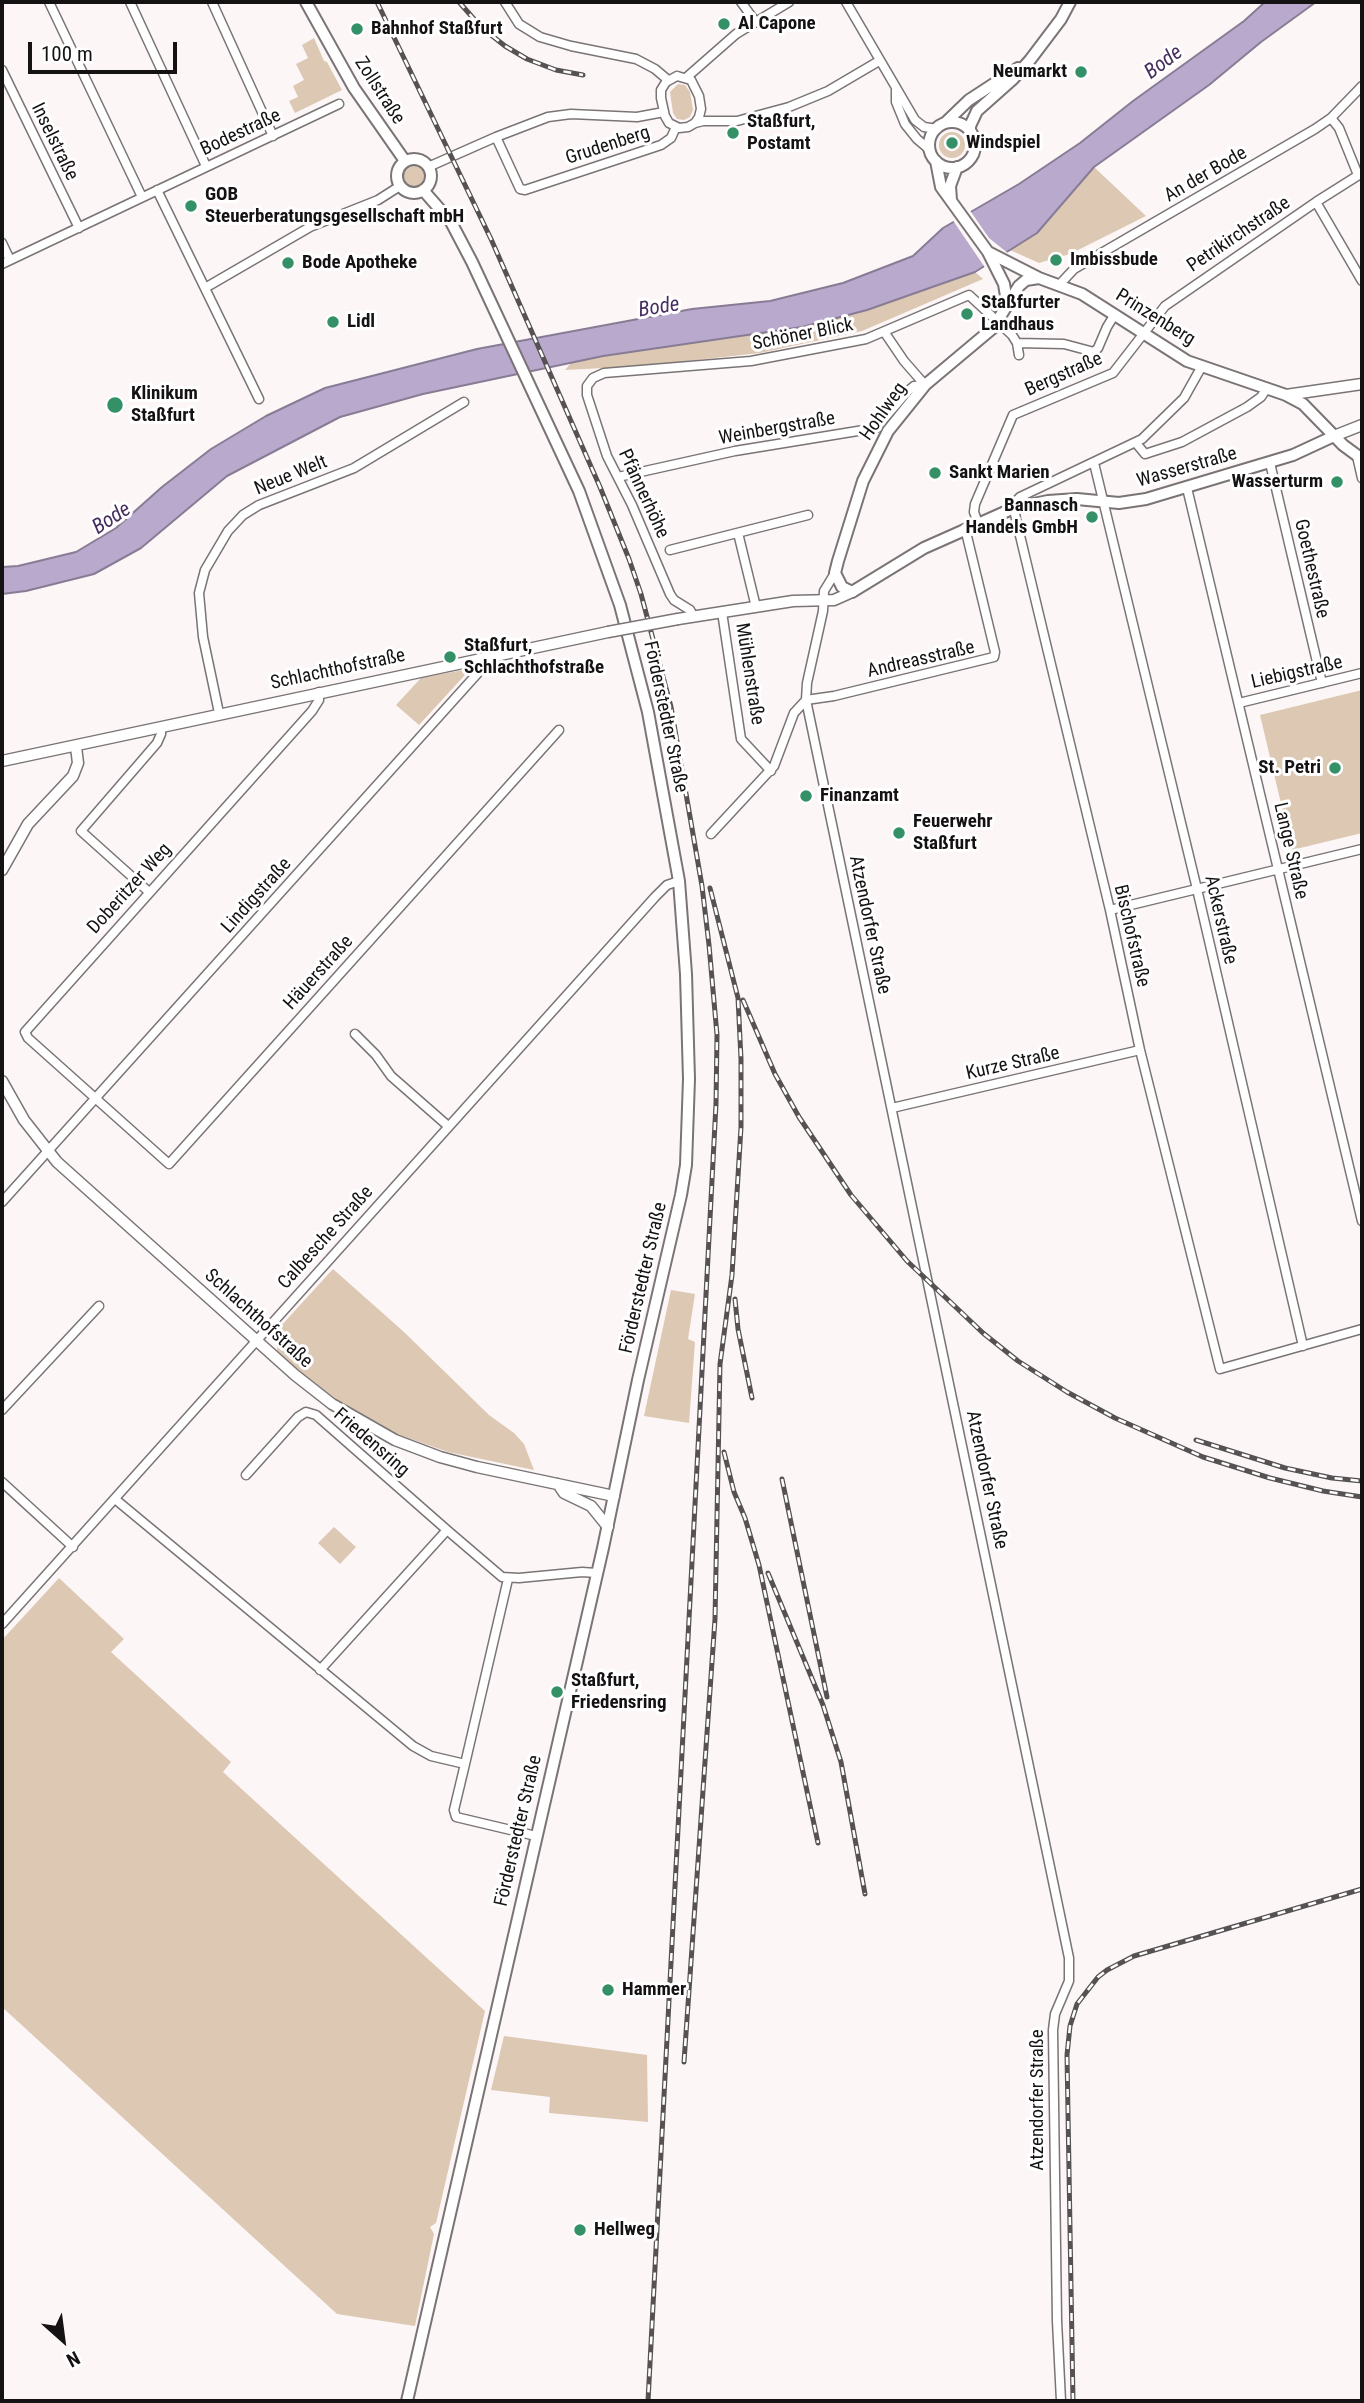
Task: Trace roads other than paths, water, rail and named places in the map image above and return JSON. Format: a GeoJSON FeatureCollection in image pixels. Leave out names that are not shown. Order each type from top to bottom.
{"type":"FeatureCollection","features":[{"type":"Feature","properties":{"kind":"main road","name":"Zollstraße"},"geometry":{"type":"LineString","coordinates":[[306,2],[354,88],[405,161]]}},
{"type":"Feature","properties":{"kind":"main road"},"geometry":{"type":"LineString","coordinates":[[936,161],[945,167],[957,167],[969,161],[975,141],[970,126],[977,111],[1030,60],[1057,25],[1070,2]]}},
{"type":"Feature","properties":{"kind":"main road"},"geometry":{"type":"LineString","coordinates":[[1007,302],[1004,284],[988,252],[941,187],[936,161],[930,150],[931,137],[969,100],[1030,60]]}},
{"type":"Feature","properties":{"kind":"main road"},"geometry":{"type":"LineString","coordinates":[[940,126],[957,123],[970,131]]}},
{"type":"Feature","properties":{"kind":"main road"},"geometry":{"type":"LineString","coordinates":[[418,159],[428,167],[430,180],[423,190],[411,193],[400,186],[397,173],[405,161],[418,159]]}},
{"type":"Feature","properties":{"kind":"main road"},"geometry":{"type":"LineString","coordinates":[[953,203],[950,186],[957,167]]}},
{"type":"Feature","properties":{"kind":"main road","name":"Förderstedter Straße"},"geometry":{"type":"LineString","coordinates":[[407,2401],[608,1527],[687,1165],[689,1049],[679,881],[648,712],[620,605],[584,502],[496,313],[455,228],[423,190]]}},
{"type":"Feature","properties":{"kind":"main road","name":"Prinzenberg"},"geometry":{"type":"LineString","coordinates":[[988,252],[1039,278],[1082,294],[1174,354],[1286,395],[1303,404],[1334,436],[1360,457]]}},
{"type":"Feature","properties":{"kind":"main road","name":"Hohlweg"},"geometry":{"type":"LineString","coordinates":[[835,573],[863,481],[875,454],[904,409],[925,385],[982,338],[997,322],[1007,302],[1022,282],[1039,278]]}},
{"type":"Feature","properties":{"kind":"main road","name":"Wasserstraße"},"geometry":{"type":"LineString","coordinates":[[852,593],[925,548],[1014,508],[1048,501],[1119,503],[1146,499],[1270,463],[1334,436]]}},
{"type":"Feature","properties":{"kind":"main road"},"geometry":{"type":"LineString","coordinates":[[835,573],[842,587],[852,593]]}},
{"type":"Feature","properties":{"kind":"street"},"geometry":{"type":"LineString","coordinates":[[49,2],[142,197]]}},
{"type":"Feature","properties":{"kind":"street"},"geometry":{"type":"LineString","coordinates":[[130,2],[206,166]]}},
{"type":"Feature","properties":{"kind":"street"},"geometry":{"type":"LineString","coordinates":[[212,2],[273,136]]}},
{"type":"Feature","properties":{"kind":"street"},"geometry":{"type":"LineString","coordinates":[[505,2],[519,23],[540,37],[636,59],[668,80]]}},
{"type":"Feature","properties":{"kind":"street"},"geometry":{"type":"LineString","coordinates":[[741,2],[755,21]]}},
{"type":"Feature","properties":{"kind":"street"},"geometry":{"type":"LineString","coordinates":[[687,77],[736,34],[789,2]]}},
{"type":"Feature","properties":{"kind":"street"},"geometry":{"type":"LineString","coordinates":[[846,2],[918,124],[924,127],[940,126]]}},
{"type":"Feature","properties":{"kind":"street"},"geometry":{"type":"LineString","coordinates":[[695,123],[700,113],[699,96],[694,83],[687,77],[677,76],[668,80],[661,90],[664,112],[668,121],[676,127],[688,127],[703,121],[737,121],[789,107],[828,91],[879,61]]}},
{"type":"Feature","properties":{"kind":"street","name":"Inselstraße"},"geometry":{"type":"LineString","coordinates":[[2,70],[79,228]]}},
{"type":"Feature","properties":{"kind":"street","name":"An der Bode"},"geometry":{"type":"LineString","coordinates":[[1060,284],[1074,269],[1331,118],[1362,86]]}},
{"type":"Feature","properties":{"kind":"street"},"geometry":{"type":"LineString","coordinates":[[896,90],[897,102],[905,124],[930,150]]}},
{"type":"Feature","properties":{"kind":"street","name":"Bodestraße"},"geometry":{"type":"LineString","coordinates":[[6,262],[339,104]]}},
{"type":"Feature","properties":{"kind":"street"},"geometry":{"type":"LineString","coordinates":[[428,167],[536,120],[555,115],[637,117],[664,112]]}},
{"type":"Feature","properties":{"kind":"street"},"geometry":{"type":"LineString","coordinates":[[1331,118],[1339,128],[1360,174]]}},
{"type":"Feature","properties":{"kind":"street","name":"Grudenberg"},"geometry":{"type":"LineString","coordinates":[[496,137],[520,189],[525,190],[661,145],[671,138],[676,127]]}},
{"type":"Feature","properties":{"kind":"street","name":"Petrikirchstraße"},"geometry":{"type":"LineString","coordinates":[[1143,334],[1170,302],[1360,174]]}},
{"type":"Feature","properties":{"kind":"street"},"geometry":{"type":"LineString","coordinates":[[205,288],[310,227],[378,200],[400,186]]}},
{"type":"Feature","properties":{"kind":"street"},"geometry":{"type":"LineString","coordinates":[[158,190],[259,399]]}},
{"type":"Feature","properties":{"kind":"street"},"geometry":{"type":"LineString","coordinates":[[1316,202],[1362,281]]}},
{"type":"Feature","properties":{"kind":"street"},"geometry":{"type":"LineString","coordinates":[[2,243],[6,262]]}},
{"type":"Feature","properties":{"kind":"street","name":"Schöner Blick"},"geometry":{"type":"LineString","coordinates":[[595,376],[604,373],[751,361],[866,339],[969,295],[997,322]]}},
{"type":"Feature","properties":{"kind":"street"},"geometry":{"type":"LineString","coordinates":[[1017,342],[1064,344],[1094,352],[1115,314]]}},
{"type":"Feature","properties":{"kind":"street"},"geometry":{"type":"LineString","coordinates":[[997,322],[1017,342],[1018,355]]}},
{"type":"Feature","properties":{"kind":"street"},"geometry":{"type":"LineString","coordinates":[[885,333],[925,385]]}},
{"type":"Feature","properties":{"kind":"street","name":"Bergstraße"},"geometry":{"type":"LineString","coordinates":[[978,523],[974,512],[975,504],[1013,415],[1113,373],[1143,334]]}},
{"type":"Feature","properties":{"kind":"street"},"geometry":{"type":"LineString","coordinates":[[1014,508],[1020,497],[1136,443],[1184,398],[1202,366]]}},
{"type":"Feature","properties":{"kind":"street","name":"Pfännerhöhe"},"geometry":{"type":"LineString","coordinates":[[595,376],[587,386],[587,398],[607,456],[670,594],[674,600],[690,610],[694,617]]}},
{"type":"Feature","properties":{"kind":"street"},"geometry":{"type":"LineString","coordinates":[[1286,395],[1362,384]]}},
{"type":"Feature","properties":{"kind":"street","name":"Weinbergstraße"},"geometry":{"type":"LineString","coordinates":[[618,477],[735,451],[876,428],[914,386],[925,385]]}},
{"type":"Feature","properties":{"kind":"street"},"geometry":{"type":"LineString","coordinates":[[1136,443],[1145,454],[1182,442],[1247,407],[1261,397],[1267,388]]}},
{"type":"Feature","properties":{"kind":"street","name":"Neue Welt"},"geometry":{"type":"LineString","coordinates":[[219,713],[203,637],[199,593],[205,569],[228,531],[243,515],[259,505],[354,468],[464,402]]}},
{"type":"Feature","properties":{"kind":"street","name":"Wasserstraße"},"geometry":{"type":"LineString","coordinates":[[1334,436],[1362,425]]}},
{"type":"Feature","properties":{"kind":"street"},"geometry":{"type":"LineString","coordinates":[[1360,457],[1362,478]]}},
{"type":"Feature","properties":{"kind":"street","name":"Ackerstraße"},"geometry":{"type":"LineString","coordinates":[[1094,463],[1303,1346]]}},
{"type":"Feature","properties":{"kind":"street","name":"Goethestraße"},"geometry":{"type":"LineString","coordinates":[[1270,463],[1322,683]]}},
{"type":"Feature","properties":{"kind":"street","name":"Lange Straße"},"geometry":{"type":"LineString","coordinates":[[1186,488],[1362,1222]]}},
{"type":"Feature","properties":{"kind":"street","name":"Bischofstraße"},"geometry":{"type":"LineString","coordinates":[[1014,508],[1110,910],[1140,1050],[1220,1369],[1303,1346]]}},
{"type":"Feature","properties":{"kind":"street"},"geometry":{"type":"LineString","coordinates":[[670,550],[808,515]]}},
{"type":"Feature","properties":{"kind":"street","name":"Andreasstraße"},"geometry":{"type":"LineString","coordinates":[[806,700],[864,689],[994,657],[965,528]]}},
{"type":"Feature","properties":{"kind":"street"},"geometry":{"type":"LineString","coordinates":[[738,533],[756,607]]}},
{"type":"Feature","properties":{"kind":"street","name":"Atzendorfer Straße"},"geometry":{"type":"LineString","coordinates":[[835,573],[824,592],[823,611],[807,683],[806,700],[1069,1958],[1069,1981],[1055,2014],[1052,2030],[1061,2401]]}},
{"type":"Feature","properties":{"kind":"street"},"geometry":{"type":"LineString","coordinates":[[694,617],[793,600],[834,600],[852,593]]}},
{"type":"Feature","properties":{"kind":"street","name":"Mühlenstraße"},"geometry":{"type":"LineString","coordinates":[[722,612],[741,739],[771,771]]}},
{"type":"Feature","properties":{"kind":"street","name":"Schlachthofstraße"},"geometry":{"type":"LineString","coordinates":[[2,761],[479,658],[694,617]]}},
{"type":"Feature","properties":{"kind":"street","name":"Lindigstraße"},"geometry":{"type":"LineString","coordinates":[[2,1202],[477,674],[479,658]]}},
{"type":"Feature","properties":{"kind":"street","name":"Liebigstraße"},"geometry":{"type":"LineString","coordinates":[[1239,703],[1362,673]]}},
{"type":"Feature","properties":{"kind":"street","name":"Doberitzer Weg"},"geometry":{"type":"LineString","coordinates":[[95,1100],[28,1038],[25,1032],[312,711],[319,700],[319,692]]}},
{"type":"Feature","properties":{"kind":"street"},"geometry":{"type":"LineString","coordinates":[[711,834],[771,771],[794,713],[806,700]]}},
{"type":"Feature","properties":{"kind":"street"},"geometry":{"type":"LineString","coordinates":[[149,892],[80,831],[157,743],[161,727]]}},
{"type":"Feature","properties":{"kind":"street","name":"Häuerstraße"},"geometry":{"type":"LineString","coordinates":[[95,1100],[169,1164],[559,730]]}},
{"type":"Feature","properties":{"kind":"street"},"geometry":{"type":"LineString","coordinates":[[2,870],[28,824],[74,776],[78,763],[76,747]]}},
{"type":"Feature","properties":{"kind":"street"},"geometry":{"type":"LineString","coordinates":[[1110,910],[1362,850]]}},
{"type":"Feature","properties":{"kind":"street","name":"Calbesche Straße"},"geometry":{"type":"LineString","coordinates":[[2,1624],[655,897],[667,885],[679,881]]}},
{"type":"Feature","properties":{"kind":"street"},"geometry":{"type":"LineString","coordinates":[[355,1034],[376,1055],[391,1076],[448,1126]]}},
{"type":"Feature","properties":{"kind":"street","name":"Kurze Straße"},"geometry":{"type":"LineString","coordinates":[[892,1108],[1140,1050]]}},
{"type":"Feature","properties":{"kind":"street","name":"Schlachthofstraße"},"geometry":{"type":"LineString","coordinates":[[2,1081],[17,1110],[48,1151],[257,1341],[332,1404],[395,1440],[469,1465],[614,1496]]}},
{"type":"Feature","properties":{"kind":"street"},"geometry":{"type":"LineString","coordinates":[[2,1410],[99,1306]]}},
{"type":"Feature","properties":{"kind":"street"},"geometry":{"type":"LineString","coordinates":[[1303,1346],[1362,1329]]}},
{"type":"Feature","properties":{"kind":"street","name":"Friedensring"},"geometry":{"type":"LineString","coordinates":[[246,1475],[298,1417],[306,1412],[316,1415],[502,1577],[508,1579]]}},
{"type":"Feature","properties":{"kind":"street"},"geometry":{"type":"LineString","coordinates":[[2,1482],[73,1546]]}},
{"type":"Feature","properties":{"kind":"street","name":"Schlachthofstraße"},"geometry":{"type":"LineString","coordinates":[[558,1485],[564,1493],[591,1506],[608,1527]]}},
{"type":"Feature","properties":{"kind":"street"},"geometry":{"type":"LineString","coordinates":[[115,1499],[413,1746],[431,1756],[465,1764]]}},
{"type":"Feature","properties":{"kind":"street"},"geometry":{"type":"LineString","coordinates":[[320,1670],[447,1530]]}},
{"type":"Feature","properties":{"kind":"street"},"geometry":{"type":"LineString","coordinates":[[536,1836],[456,1817],[454,1810],[508,1579],[597,1573]]}},
{"type":"Feature","properties":{"kind":"railway"},"geometry":{"type":"LineString","coordinates":[[377,2],[491,239],[629,559],[671,707],[702,886],[709,945],[717,1035],[716,1104],[648,2401]]}},
{"type":"Feature","properties":{"kind":"railway"},"geometry":{"type":"LineString","coordinates":[[459,2],[481,27],[527,59],[556,70],[583,75]]}},
{"type":"Feature","properties":{"kind":"railway"},"geometry":{"type":"LineString","coordinates":[[684,2062],[715,1619],[720,1364],[732,1275],[741,1127],[738,998],[710,888]]}},
{"type":"Feature","properties":{"kind":"railway"},"geometry":{"type":"LineString","coordinates":[[743,1000],[775,1074],[799,1117],[851,1195],[907,1261],[983,1333],[1018,1361],[1067,1392],[1115,1418],[1203,1457],[1270,1478],[1362,1497]]}},
{"type":"Feature","properties":{"kind":"railway"},"geometry":{"type":"LineString","coordinates":[[735,1299],[738,1329],[752,1398]]}},
{"type":"Feature","properties":{"kind":"railway"},"geometry":{"type":"LineString","coordinates":[[1196,1440],[1285,1468],[1362,1481]]}},
{"type":"Feature","properties":{"kind":"railway"},"geometry":{"type":"LineString","coordinates":[[724,1452],[734,1492],[759,1565],[818,1843]]}},
{"type":"Feature","properties":{"kind":"railway"},"geometry":{"type":"LineString","coordinates":[[782,1479],[827,1697]]}},
{"type":"Feature","properties":{"kind":"railway"},"geometry":{"type":"LineString","coordinates":[[768,1573],[823,1705],[841,1762],[865,1894]]}},
{"type":"Feature","properties":{"kind":"railway"},"geometry":{"type":"LineString","coordinates":[[1073,2401],[1067,2055],[1070,2026],[1077,2004],[1098,1977],[1134,1956],[1362,1889]]}},
{"type":"Feature","properties":{"kind":"place","name":"Al Capone"},"geometry":{"type":"Point","coordinates":[724,24]}},
{"type":"Feature","properties":{"kind":"place","name":"Bahnhof Staßfurt"},"geometry":{"type":"Point","coordinates":[357,29]}},
{"type":"Feature","properties":{"kind":"place","name":"Neumarkt"},"geometry":{"type":"Point","coordinates":[1081,72]}},
{"type":"Feature","properties":{"kind":"place","name":"Staßfurt, Postamt"},"geometry":{"type":"Point","coordinates":[733,133]}},
{"type":"Feature","properties":{"kind":"place","name":"Windspiel"},"geometry":{"type":"Point","coordinates":[952,143]}},
{"type":"Feature","properties":{"kind":"place","name":"GOB Steuerberatungsgesellschaft mbH"},"geometry":{"type":"Point","coordinates":[191,206]}},
{"type":"Feature","properties":{"kind":"place","name":"Imbissbude"},"geometry":{"type":"Point","coordinates":[1056,260]}},
{"type":"Feature","properties":{"kind":"place","name":"Bode Apotheke"},"geometry":{"type":"Point","coordinates":[288,263]}},
{"type":"Feature","properties":{"kind":"place","name":"Staßfurter Landhaus"},"geometry":{"type":"Point","coordinates":[967,314]}},
{"type":"Feature","properties":{"kind":"place","name":"Lidl"},"geometry":{"type":"Point","coordinates":[333,322]}},
{"type":"Feature","properties":{"kind":"place","name":"Klinikum Staßfurt"},"geometry":{"type":"Point","coordinates":[115,405]}},
{"type":"Feature","properties":{"kind":"place","name":"Sankt Marien"},"geometry":{"type":"Point","coordinates":[935,473]}},
{"type":"Feature","properties":{"kind":"place","name":"Wasserturm"},"geometry":{"type":"Point","coordinates":[1337,482]}},
{"type":"Feature","properties":{"kind":"place","name":"Bannasch Handels GmbH"},"geometry":{"type":"Point","coordinates":[1092,517]}},
{"type":"Feature","properties":{"kind":"place","name":"Staßfurt, Schlachthofstraße"},"geometry":{"type":"Point","coordinates":[450,657]}},
{"type":"Feature","properties":{"kind":"place","name":"St. Petri"},"geometry":{"type":"Point","coordinates":[1335,768]}},
{"type":"Feature","properties":{"kind":"place","name":"Finanzamt"},"geometry":{"type":"Point","coordinates":[806,796]}},
{"type":"Feature","properties":{"kind":"place","name":"Feuerwehr Staßfurt"},"geometry":{"type":"Point","coordinates":[899,833]}},
{"type":"Feature","properties":{"kind":"place","name":"Staßfurt, Friedensring"},"geometry":{"type":"Point","coordinates":[557,1692]}},
{"type":"Feature","properties":{"kind":"place","name":"Hammer"},"geometry":{"type":"Point","coordinates":[608,1990]}},
{"type":"Feature","properties":{"kind":"place","name":"Hellweg"},"geometry":{"type":"Point","coordinates":[580,2230]}},
{"type":"Feature","properties":{"kind":"water label","name":"Bode"},"geometry":{"type":"Point","coordinates":[1164,63]}},
{"type":"Feature","properties":{"kind":"water label","name":"Bode"},"geometry":{"type":"Point","coordinates":[659,308]}},
{"type":"Feature","properties":{"kind":"water label","name":"Bode"},"geometry":{"type":"Point","coordinates":[112,519]}}]}
